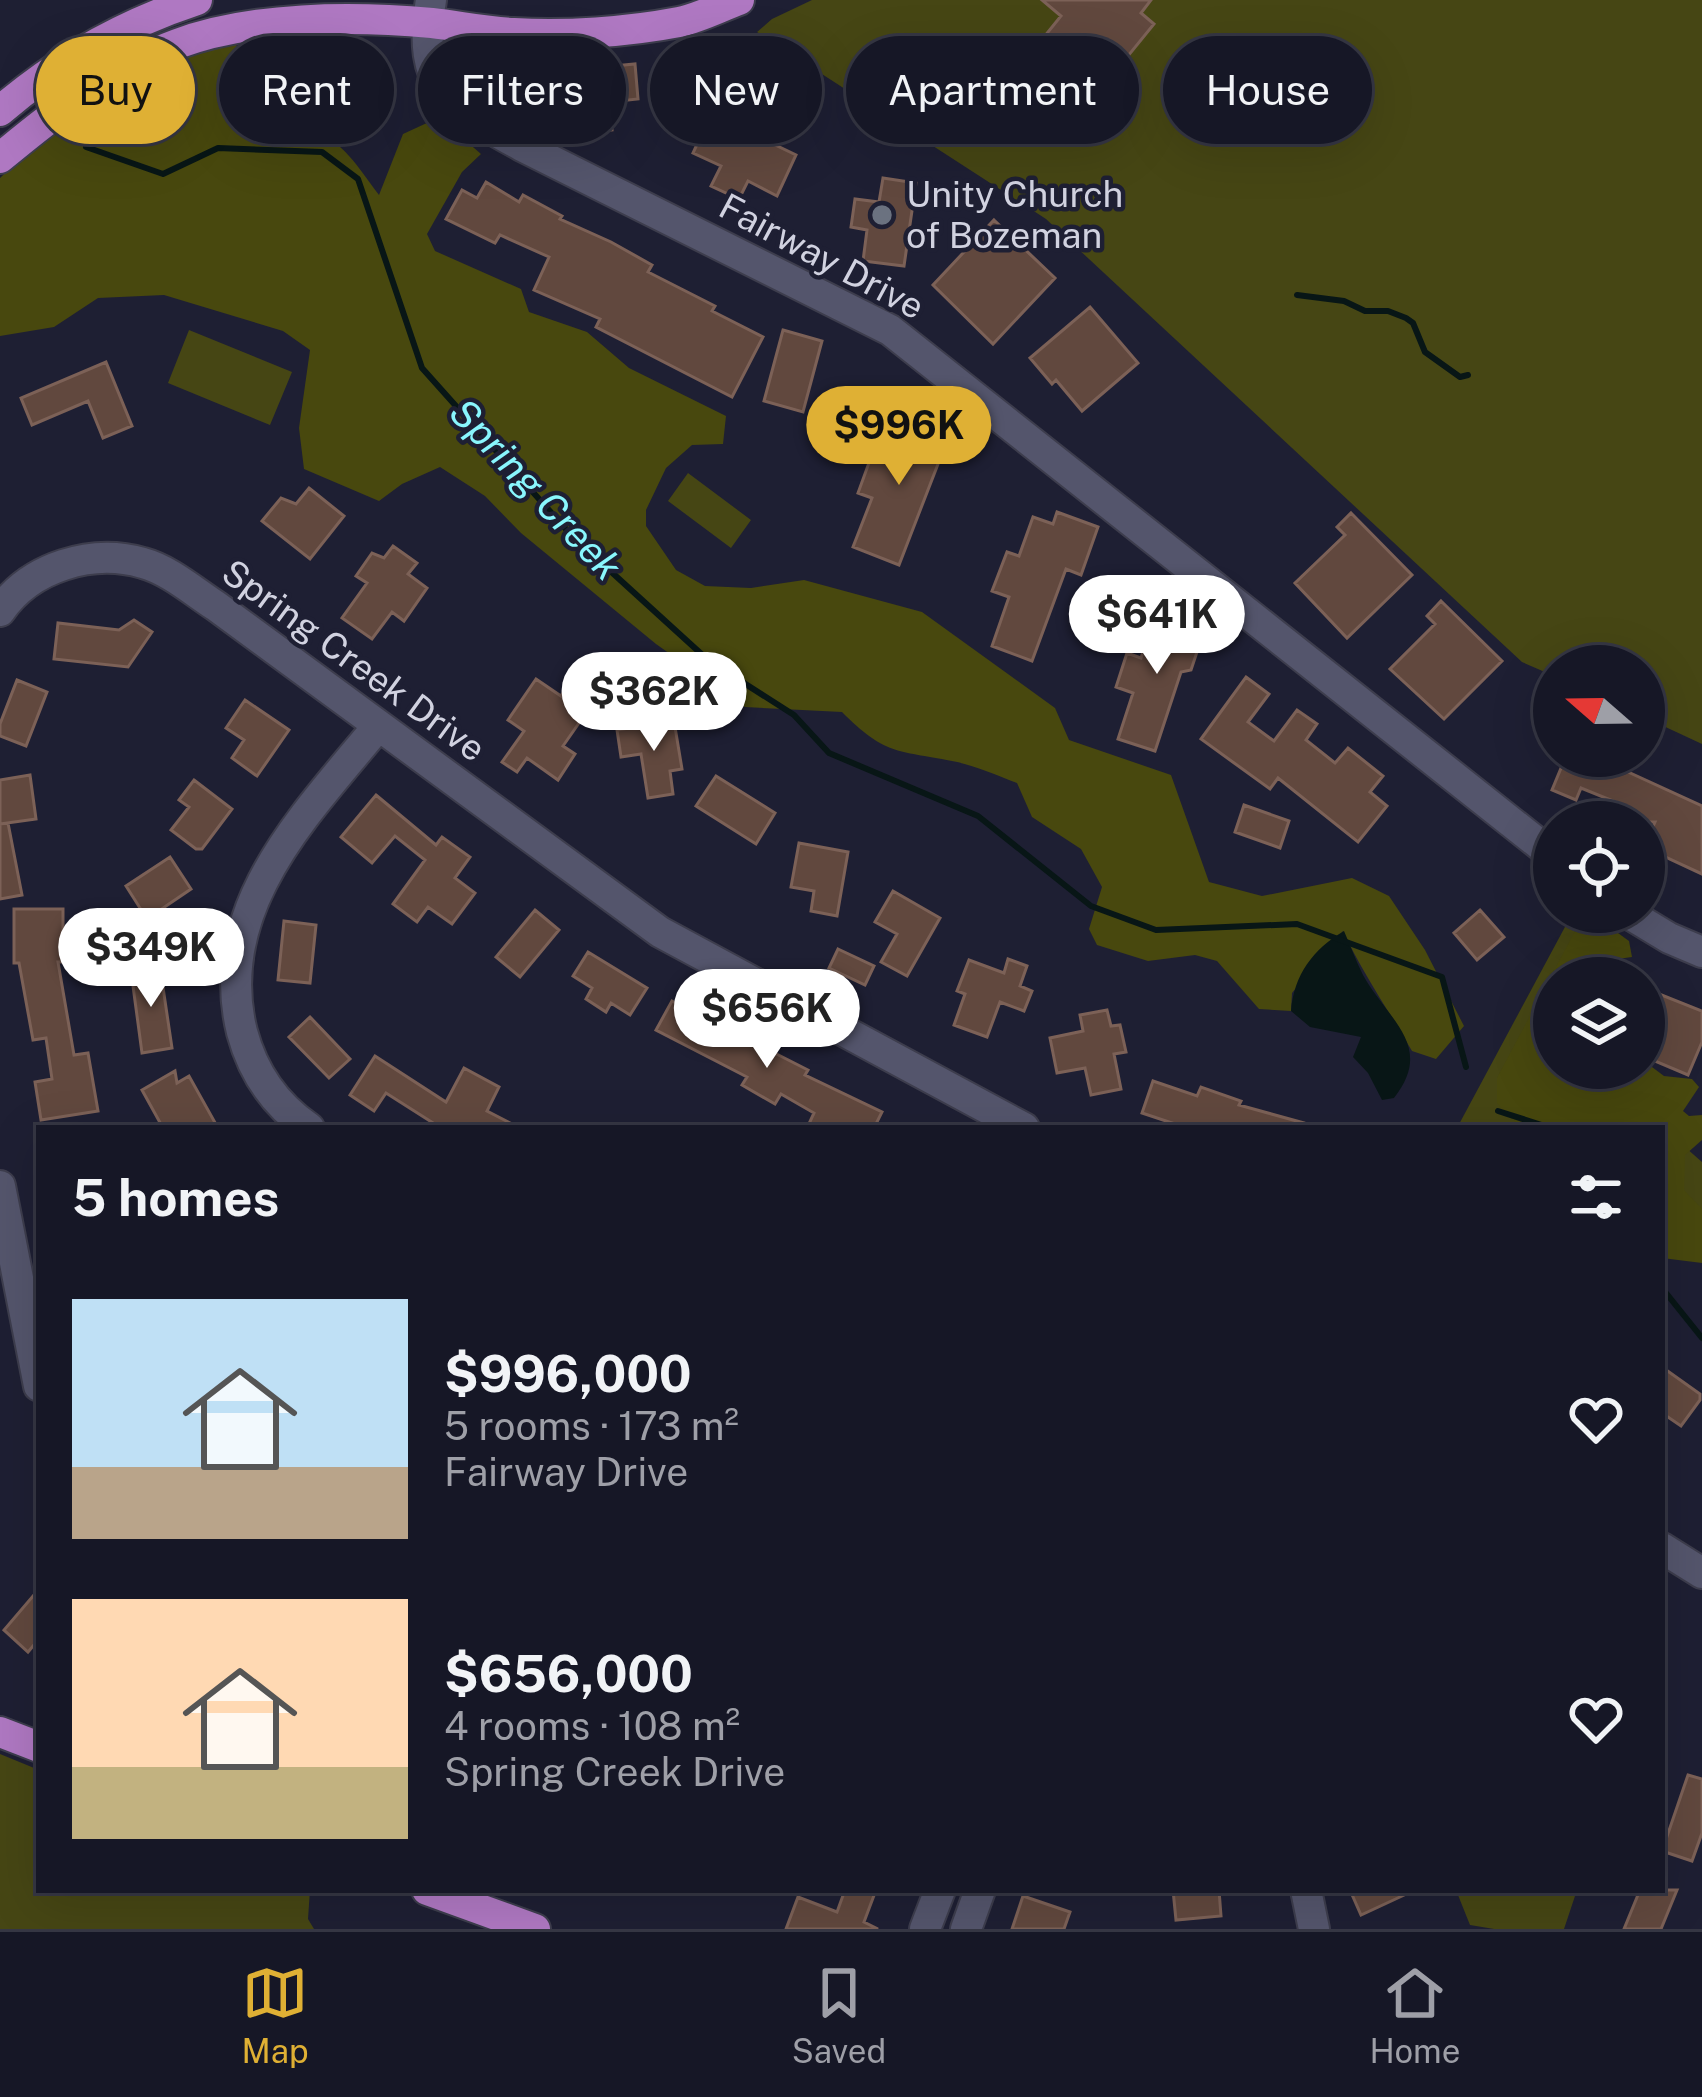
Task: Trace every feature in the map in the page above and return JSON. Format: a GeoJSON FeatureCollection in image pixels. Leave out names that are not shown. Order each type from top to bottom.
{"type":"FeatureCollection","features":[{"type":"Feature","properties":{"kind":"main road"},"geometry":{"type":"LineString","coordinates":[[0,110],[60,64],[116,31],[197,0]]}},
{"type":"Feature","properties":{"kind":"main road"},"geometry":{"type":"LineString","coordinates":[[0,158],[57,111],[176,44],[232,28],[430,11],[514,33],[606,29],[682,22],[739,0]]}},
{"type":"Feature","properties":{"kind":"main road"},"geometry":{"type":"LineString","coordinates":[[0,1732],[36,1746]]}},
{"type":"Feature","properties":{"kind":"main road"},"geometry":{"type":"LineString","coordinates":[[435,1893],[535,1929]]}},
{"type":"Feature","properties":{"kind":"street","name":"Fairway Drive"},"geometry":{"type":"LineString","coordinates":[[430,11],[431,66],[442,95],[476,121],[890,331],[1533,839]]}},
{"type":"Feature","properties":{"kind":"street","name":"Spring Creek Drive"},"geometry":{"type":"LineString","coordinates":[[0,611],[20,588],[67,564],[105,559],[144,563],[216,606],[660,932],[1018,1125]]}},
{"type":"Feature","properties":{"kind":"street"},"geometry":{"type":"LineString","coordinates":[[306,1125],[272,1096],[251,1060],[236,999],[238,942],[250,903],[281,852],[378,726]]}},
{"type":"Feature","properties":{"kind":"street"},"geometry":{"type":"LineString","coordinates":[[1661,933],[1702,952]]}},
{"type":"Feature","properties":{"kind":"street"},"geometry":{"type":"LineString","coordinates":[[0,1186],[36,1371]]}},
{"type":"Feature","properties":{"kind":"street"},"geometry":{"type":"LineString","coordinates":[[1665,1550],[1702,1573]]}},
{"type":"Feature","properties":{"kind":"street"},"geometry":{"type":"LineString","coordinates":[[926,1929],[939,1893]]}},
{"type":"Feature","properties":{"kind":"street"},"geometry":{"type":"LineString","coordinates":[[966,1929],[979,1893]]}},
{"type":"Feature","properties":{"kind":"street"},"geometry":{"type":"LineString","coordinates":[[1307,1893],[1314,1929]]}},
{"type":"Feature","properties":{"kind":"shaded area"},"geometry":{"type":"Polygon","coordinates":[[[812,0],[1702,0],[1702,744],[1665,727],[1665,645],[1533,645],[1533,667],[1522,662],[1046,219],[930,144],[1139,144],[1139,36],[846,36],[846,90],[822,74],[822,36],[763,36],[757,32],[772,19],[812,0]]]}},
{"type":"Feature","properties":{"kind":"shaded area"},"geometry":{"type":"Polygon","coordinates":[[[219,45],[219,144],[336,144],[379,195],[403,134],[418,127],[418,144],[469,144],[481,154],[462,172],[427,234],[435,251],[521,289],[529,312],[587,332],[629,368],[726,416],[723,444],[692,445],[666,468],[646,510],[646,526],[676,570],[705,586],[751,588],[804,580],[922,612],[1055,708],[1069,740],[1171,775],[1209,882],[1262,896],[1352,878],[1389,896],[1425,950],[1464,1026],[1436,1059],[1412,1051],[1343,931],[1292,993],[1291,1011],[1259,1009],[1217,961],[1195,955],[1148,961],[1097,945],[1089,929],[1102,887],[1081,849],[1032,817],[1017,783],[968,765],[881,744],[842,712],[745,707],[656,644],[521,533],[485,496],[440,467],[402,484],[379,501],[304,469],[299,428],[310,350],[283,331],[164,295],[98,298],[54,327],[0,336],[0,178],[36,143],[195,144],[195,53],[219,45]]]}},
{"type":"Feature","properties":{"kind":"shaded area"},"geometry":{"type":"Polygon","coordinates":[[[189,330],[292,372],[270,425],[168,383],[189,330]]]}},
{"type":"Feature","properties":{"kind":"shaded area"},"geometry":{"type":"Polygon","coordinates":[[[688,473],[751,520],[731,548],[668,501],[688,473]]]}},
{"type":"Feature","properties":{"kind":"shaded area"},"geometry":{"type":"Polygon","coordinates":[[[1344,931],[1363,975],[1409,1048],[1405,1080],[1394,1098],[1382,1100],[1353,1057],[1361,1037],[1310,1027],[1291,1011],[1307,964],[1344,931]]]}},
{"type":"Feature","properties":{"kind":"shaded area"},"geometry":{"type":"Polygon","coordinates":[[[1562,933],[1618,933],[1608,957],[1549,957],[1562,933]]]}},
{"type":"Feature","properties":{"kind":"shaded area"},"geometry":{"type":"Polygon","coordinates":[[[1574,933],[1618,933],[1629,941],[1632,957],[1561,957],[1574,933]]]}},
{"type":"Feature","properties":{"kind":"shaded area"},"geometry":{"type":"Polygon","coordinates":[[[1533,986],[1533,1089],[1619,1089],[1660,1125],[1459,1125],[1533,986]]]}},
{"type":"Feature","properties":{"kind":"shaded area"},"geometry":{"type":"Polygon","coordinates":[[[1533,1010],[1533,1089],[1665,1089],[1665,1076],[1692,1079],[1699,1087],[1683,1111],[1689,1116],[1702,1115],[1702,1140],[1685,1155],[1684,1190],[1702,1209],[1702,1263],[1665,1258],[1665,1125],[1518,1125],[1497,1103],[1497,1078],[1533,1010]]]}},
{"type":"Feature","properties":{"kind":"shaded area"},"geometry":{"type":"Polygon","coordinates":[[[1665,1129],[1702,1162],[1702,1263],[1665,1129]]]}},
{"type":"Feature","properties":{"kind":"shaded area"},"geometry":{"type":"Polygon","coordinates":[[[0,1754],[36,1769],[36,1893],[310,1893],[308,1919],[314,1929],[0,1929],[0,1754]]]}},
{"type":"Feature","properties":{"kind":"shaded area"},"geometry":{"type":"Polygon","coordinates":[[[1457,1893],[1576,1893],[1564,1929],[1470,1925],[1457,1893]]]}},
{"type":"Feature","properties":{"kind":"building"},"geometry":{"type":"Polygon","coordinates":[[[1042,0],[1151,0],[1141,13],[1154,24],[1139,42],[1139,36],[1045,36],[1061,16],[1042,0]]]}},
{"type":"Feature","properties":{"kind":"building"},"geometry":{"type":"Polygon","coordinates":[[[635,64],[638,99],[626,100],[626,65],[635,64]]]}},
{"type":"Feature","properties":{"kind":"building"},"geometry":{"type":"Polygon","coordinates":[[[697,144],[773,144],[796,155],[777,196],[748,181],[739,199],[711,186],[721,166],[693,153],[697,144]]]}},
{"type":"Feature","properties":{"kind":"building","name":"Unity Church of Bozeman"},"geometry":{"type":"Polygon","coordinates":[[[883,178],[916,183],[904,266],[863,261],[867,230],[851,227],[855,199],[879,202],[883,178]]]}},
{"type":"Feature","properties":{"kind":"building"},"geometry":{"type":"Polygon","coordinates":[[[486,182],[519,202],[523,195],[562,216],[560,219],[611,242],[652,265],[648,272],[763,337],[732,397],[596,327],[600,319],[534,290],[549,257],[500,235],[495,243],[446,219],[462,190],[477,198],[486,182]]]}},
{"type":"Feature","properties":{"kind":"building"},"geometry":{"type":"Polygon","coordinates":[[[994,220],[1055,278],[993,344],[933,285],[994,220]]]}},
{"type":"Feature","properties":{"kind":"building"},"geometry":{"type":"Polygon","coordinates":[[[1090,307],[1138,363],[1082,411],[1030,358],[1090,307]]]}},
{"type":"Feature","properties":{"kind":"building"},"geometry":{"type":"Polygon","coordinates":[[[783,330],[822,341],[803,412],[764,401],[783,330]]]}},
{"type":"Feature","properties":{"kind":"building"},"geometry":{"type":"Polygon","coordinates":[[[106,362],[132,426],[103,438],[88,401],[32,425],[21,398],[106,362]]]}},
{"type":"Feature","properties":{"kind":"building"},"geometry":{"type":"Polygon","coordinates":[[[901,414],[950,433],[899,565],[853,547],[872,498],[858,493],[874,449],[886,454],[901,414]]]}},
{"type":"Feature","properties":{"kind":"building"},"geometry":{"type":"Polygon","coordinates":[[[309,488],[344,516],[310,559],[262,521],[281,498],[296,504],[309,488]]]}},
{"type":"Feature","properties":{"kind":"building"},"geometry":{"type":"Polygon","coordinates":[[[1057,512],[1098,527],[1081,575],[1066,569],[1032,661],[992,646],[1009,597],[992,591],[1007,552],[1019,556],[1033,517],[1053,524],[1057,512]]]}},
{"type":"Feature","properties":{"kind":"building"},"geometry":{"type":"Polygon","coordinates":[[[1351,513],[1412,575],[1347,638],[1295,583],[1345,535],[1337,527],[1351,513]]]}},
{"type":"Feature","properties":{"kind":"building"},"geometry":{"type":"Polygon","coordinates":[[[393,546],[417,563],[408,574],[427,588],[404,621],[392,612],[372,639],[342,618],[367,583],[356,576],[372,553],[384,558],[393,546]]]}},
{"type":"Feature","properties":{"kind":"building"},"geometry":{"type":"Polygon","coordinates":[[[1441,601],[1502,661],[1444,719],[1390,669],[1435,624],[1427,616],[1441,601]]]}},
{"type":"Feature","properties":{"kind":"building"},"geometry":{"type":"Polygon","coordinates":[[[1156,611],[1205,628],[1191,670],[1181,672],[1155,751],[1118,739],[1133,693],[1116,687],[1127,653],[1141,658],[1156,611]]]}},
{"type":"Feature","properties":{"kind":"building"},"geometry":{"type":"Polygon","coordinates":[[[134,620],[152,632],[128,667],[54,659],[58,623],[119,630],[134,620]]]}},
{"type":"Feature","properties":{"kind":"building"},"geometry":{"type":"Polygon","coordinates":[[[1246,677],[1269,694],[1248,722],[1274,741],[1297,710],[1317,724],[1306,740],[1335,763],[1348,748],[1383,776],[1370,792],[1387,806],[1358,842],[1278,778],[1270,789],[1201,739],[1246,677]]]}},
{"type":"Feature","properties":{"kind":"building"},"geometry":{"type":"Polygon","coordinates":[[[536,679],[561,696],[567,686],[593,703],[563,746],[575,754],[558,780],[527,758],[517,772],[502,762],[524,731],[508,720],[536,679]]]}},
{"type":"Feature","properties":{"kind":"building"},"geometry":{"type":"Polygon","coordinates":[[[17,680],[47,692],[26,746],[0,736],[17,680]]]}},
{"type":"Feature","properties":{"kind":"building"},"geometry":{"type":"Polygon","coordinates":[[[245,700],[289,730],[257,776],[232,758],[244,740],[226,728],[245,700]]]}},
{"type":"Feature","properties":{"kind":"building"},"geometry":{"type":"Polygon","coordinates":[[[674,721],[682,769],[670,771],[673,794],[648,798],[641,754],[621,757],[617,730],[674,721]]]}},
{"type":"Feature","properties":{"kind":"building"},"geometry":{"type":"Polygon","coordinates":[[[30,775],[36,819],[0,824],[0,780],[30,775]]]}},
{"type":"Feature","properties":{"kind":"building"},"geometry":{"type":"Polygon","coordinates":[[[716,776],[775,813],[756,844],[696,806],[716,776]]]}},
{"type":"Feature","properties":{"kind":"building"},"geometry":{"type":"Polygon","coordinates":[[[1557,777],[1639,777],[1702,806],[1702,874],[1665,857],[1665,801],[1613,801],[1581,788],[1576,800],[1552,790],[1557,777]]]}},
{"type":"Feature","properties":{"kind":"building"},"geometry":{"type":"Polygon","coordinates":[[[194,780],[232,809],[202,849],[171,830],[189,807],[179,800],[194,780]]]}},
{"type":"Feature","properties":{"kind":"building"},"geometry":{"type":"Polygon","coordinates":[[[376,795],[436,845],[442,837],[470,857],[455,878],[475,893],[452,924],[428,907],[417,922],[393,904],[425,860],[395,836],[372,863],[341,837],[376,795]]]}},
{"type":"Feature","properties":{"kind":"building"},"geometry":{"type":"Polygon","coordinates":[[[1244,805],[1289,821],[1280,848],[1235,832],[1244,805]]]}},
{"type":"Feature","properties":{"kind":"building"},"geometry":{"type":"Polygon","coordinates":[[[8,823],[22,895],[0,899],[0,824],[8,823]]]}},
{"type":"Feature","properties":{"kind":"building"},"geometry":{"type":"Polygon","coordinates":[[[799,843],[848,852],[837,916],[811,911],[814,891],[791,887],[799,843]]]}},
{"type":"Feature","properties":{"kind":"building"},"geometry":{"type":"Polygon","coordinates":[[[170,857],[191,889],[147,919],[126,886],[170,857]]]}},
{"type":"Feature","properties":{"kind":"building"},"geometry":{"type":"Polygon","coordinates":[[[893,891],[940,918],[907,976],[881,962],[897,934],[875,922],[893,891]]]}},
{"type":"Feature","properties":{"kind":"building"},"geometry":{"type":"Polygon","coordinates":[[[14,909],[63,909],[63,962],[58,962],[74,1055],[88,1053],[98,1111],[41,1120],[35,1082],[52,1079],[46,1038],[33,1040],[19,963],[14,963],[14,909]]]}},
{"type":"Feature","properties":{"kind":"building"},"geometry":{"type":"Polygon","coordinates":[[[535,910],[559,930],[520,977],[496,957],[535,910]]]}},
{"type":"Feature","properties":{"kind":"building"},"geometry":{"type":"Polygon","coordinates":[[[1480,910],[1504,937],[1477,960],[1454,933],[1480,910]]]}},
{"type":"Feature","properties":{"kind":"building"},"geometry":{"type":"Polygon","coordinates":[[[284,921],[316,925],[310,983],[278,980],[284,921]]]}},
{"type":"Feature","properties":{"kind":"building"},"geometry":{"type":"Polygon","coordinates":[[[838,949],[874,966],[865,985],[829,968],[838,949]]]}},
{"type":"Feature","properties":{"kind":"building"},"geometry":{"type":"Polygon","coordinates":[[[588,952],[647,988],[630,1015],[611,1003],[606,1012],[586,999],[592,988],[573,976],[588,952]]]}},
{"type":"Feature","properties":{"kind":"building"},"geometry":{"type":"Polygon","coordinates":[[[1008,959],[1027,966],[1020,986],[1032,991],[1024,1011],[1000,1002],[987,1037],[954,1025],[965,994],[957,991],[969,960],[1004,973],[1008,959]]]}},
{"type":"Feature","properties":{"kind":"building"},"geometry":{"type":"Polygon","coordinates":[[[160,967],[172,1048],[142,1053],[131,971],[160,967]]]}},
{"type":"Feature","properties":{"kind":"building"},"geometry":{"type":"Polygon","coordinates":[[[1665,996],[1702,1011],[1702,1042],[1688,1075],[1665,1065],[1665,996]]]}},
{"type":"Feature","properties":{"kind":"building"},"geometry":{"type":"Polygon","coordinates":[[[672,1001],[882,1112],[876,1125],[808,1125],[814,1113],[781,1094],[775,1104],[742,1085],[747,1077],[656,1030],[672,1001]]]}},
{"type":"Feature","properties":{"kind":"building"},"geometry":{"type":"Polygon","coordinates":[[[1107,1010],[1111,1026],[1120,1025],[1126,1052],[1114,1054],[1121,1089],[1091,1095],[1085,1068],[1057,1073],[1050,1038],[1083,1031],[1080,1015],[1107,1010]]]}},
{"type":"Feature","properties":{"kind":"building"},"geometry":{"type":"Polygon","coordinates":[[[310,1017],[350,1059],[329,1078],[289,1037],[310,1017]]]}},
{"type":"Feature","properties":{"kind":"building"},"geometry":{"type":"Polygon","coordinates":[[[375,1056],[446,1102],[464,1068],[499,1087],[487,1111],[514,1125],[436,1125],[386,1093],[374,1111],[350,1095],[375,1056]]]}},
{"type":"Feature","properties":{"kind":"building"},"geometry":{"type":"Polygon","coordinates":[[[175,1071],[177,1083],[189,1076],[216,1125],[161,1125],[142,1090],[175,1071]]]}},
{"type":"Feature","properties":{"kind":"building"},"geometry":{"type":"Polygon","coordinates":[[[1153,1081],[1197,1096],[1201,1087],[1241,1101],[1239,1105],[1304,1125],[1178,1125],[1142,1113],[1153,1081]]]}},
{"type":"Feature","properties":{"kind":"building"},"geometry":{"type":"Polygon","coordinates":[[[1665,1369],[1700,1394],[1681,1426],[1665,1415],[1665,1369]]]}},
{"type":"Feature","properties":{"kind":"building"},"geometry":{"type":"Polygon","coordinates":[[[36,1593],[36,1643],[28,1652],[4,1630],[36,1593]]]}},
{"type":"Feature","properties":{"kind":"building"},"geometry":{"type":"Polygon","coordinates":[[[1688,1775],[1702,1779],[1702,1833],[1692,1861],[1665,1852],[1688,1775]]]}},
{"type":"Feature","properties":{"kind":"building"},"geometry":{"type":"Polygon","coordinates":[[[1677,1890],[1661,1929],[1624,1929],[1639,1893],[1677,1890]]]}},
{"type":"Feature","properties":{"kind":"building"},"geometry":{"type":"Polygon","coordinates":[[[844,1893],[875,1893],[864,1922],[878,1929],[786,1929],[798,1897],[837,1912],[844,1893]]]}},
{"type":"Feature","properties":{"kind":"building"},"geometry":{"type":"Polygon","coordinates":[[[1173,1893],[1219,1893],[1221,1916],[1176,1920],[1173,1893]]]}},
{"type":"Feature","properties":{"kind":"building"},"geometry":{"type":"Polygon","coordinates":[[[1351,1893],[1409,1893],[1361,1915],[1351,1893]]]}},
{"type":"Feature","properties":{"kind":"building"},"geometry":{"type":"Polygon","coordinates":[[[1023,1896],[1070,1912],[1064,1929],[1012,1929],[1023,1896]]]}},
{"type":"Feature","properties":{"kind":"waterway","name":"Spring Creek"},"geometry":{"type":"LineString","coordinates":[[86,147],[163,174],[218,148],[322,152],[358,179],[422,368],[573,537],[708,660],[794,715],[829,753],[978,816],[1091,906],[1156,930],[1297,924],[1442,977],[1466,1067]]}},
{"type":"Feature","properties":{"kind":"waterway"},"geometry":{"type":"LineString","coordinates":[[1297,295],[1344,301],[1365,311],[1388,311],[1406,318],[1413,323],[1425,352],[1460,377],[1468,375]]}},
{"type":"Feature","properties":{"kind":"waterway","name":"Spring Creek"},"geometry":{"type":"LineString","coordinates":[[1498,1111],[1542,1125]]}},
{"type":"Feature","properties":{"kind":"waterway","name":"Spring Creek"},"geometry":{"type":"LineString","coordinates":[[1665,1292],[1702,1338]]}},
{"type":"Feature","properties":{"kind":"place","name":"Unity Church of Bozeman"},"geometry":{"type":"Point","coordinates":[882,215]}}]}
